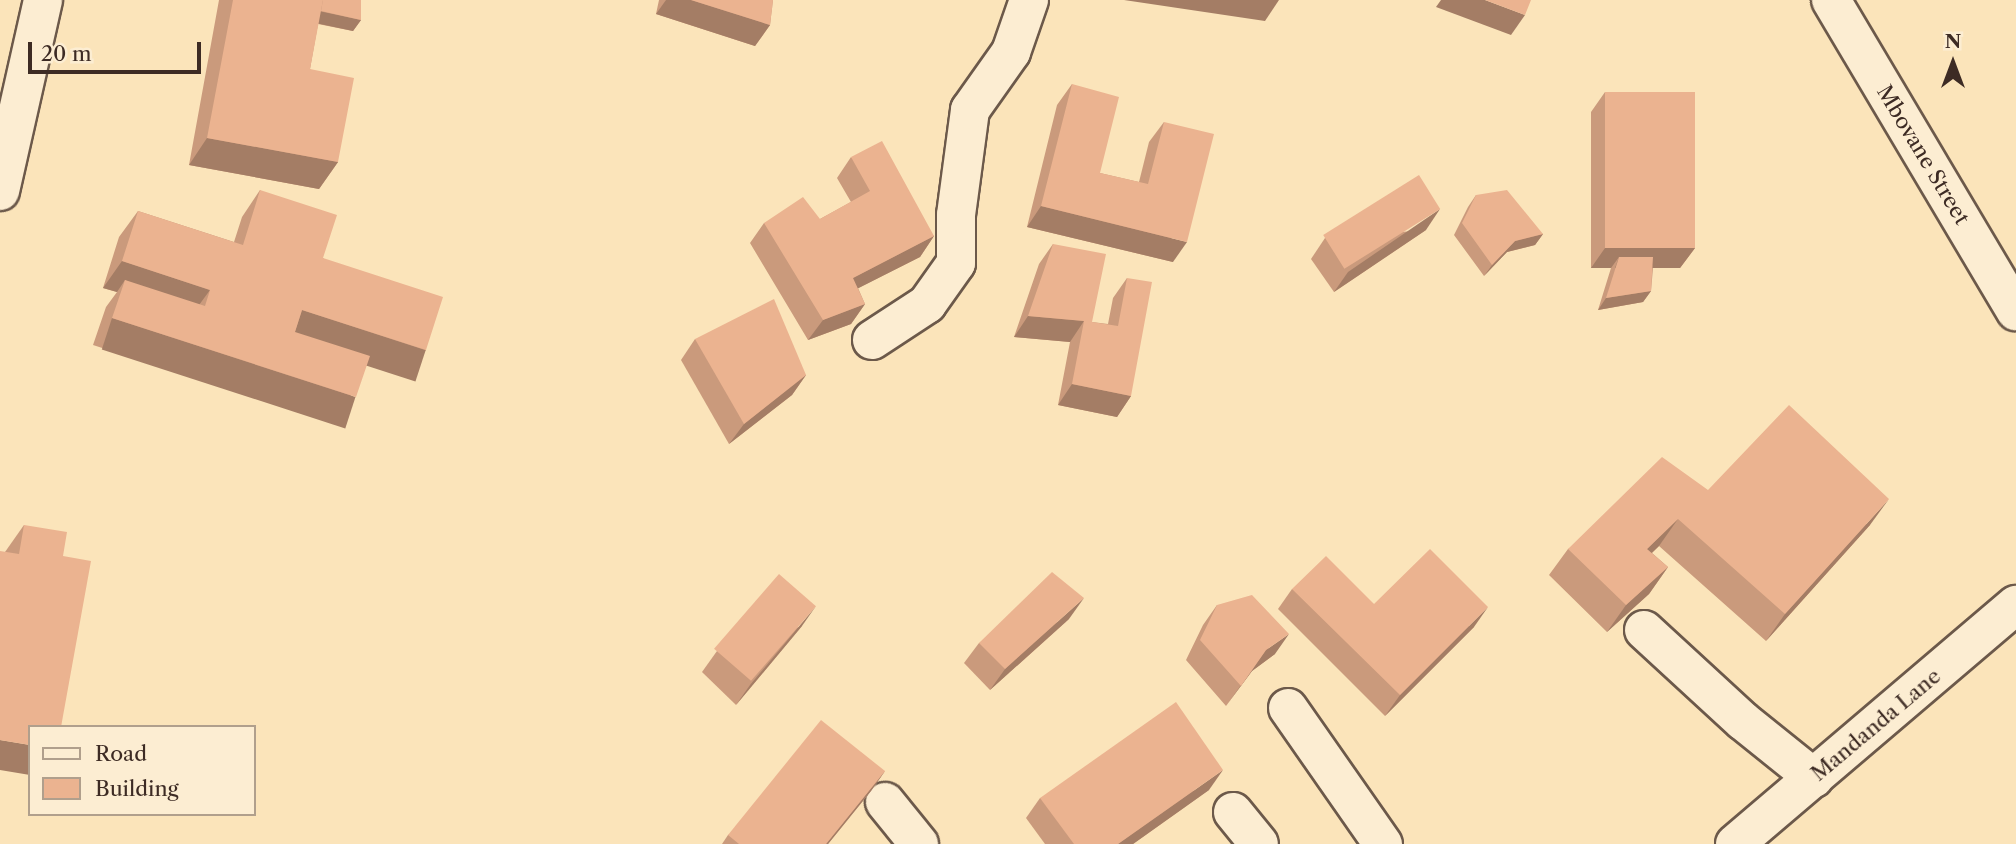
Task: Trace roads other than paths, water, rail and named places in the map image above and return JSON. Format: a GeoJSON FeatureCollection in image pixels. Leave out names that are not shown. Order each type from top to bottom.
{"type":"FeatureCollection","features":[{"type":"Feature","properties":{"kind":"street"},"geometry":{"type":"LineString","coordinates":[[0,191],[43,0]]}},
{"type":"Feature","properties":{"kind":"street"},"geometry":{"type":"LineString","coordinates":[[872,341],[927,304],[956,263],[956,215],[970,110],[1011,52],[1029,0]]}},
{"type":"Feature","properties":{"kind":"street","name":"Mbovane Street"},"geometry":{"type":"LineString","coordinates":[[1830,0],[2016,311]]}},
{"type":"Feature","properties":{"kind":"street","name":"Mandanda Lane"},"geometry":{"type":"LineString","coordinates":[[1735,844],[2016,605]]}},
{"type":"Feature","properties":{"kind":"street"},"geometry":{"type":"LineString","coordinates":[[1644,630],[1743,721],[1814,778]]}},
{"type":"Feature","properties":{"kind":"street"},"geometry":{"type":"LineString","coordinates":[[1288,708],[1383,844]]}},
{"type":"Feature","properties":{"kind":"street"},"geometry":{"type":"LineString","coordinates":[[884,802],[919,844]]}},
{"type":"Feature","properties":{"kind":"street"},"geometry":{"type":"LineString","coordinates":[[1233,812],[1259,844]]}}]}
